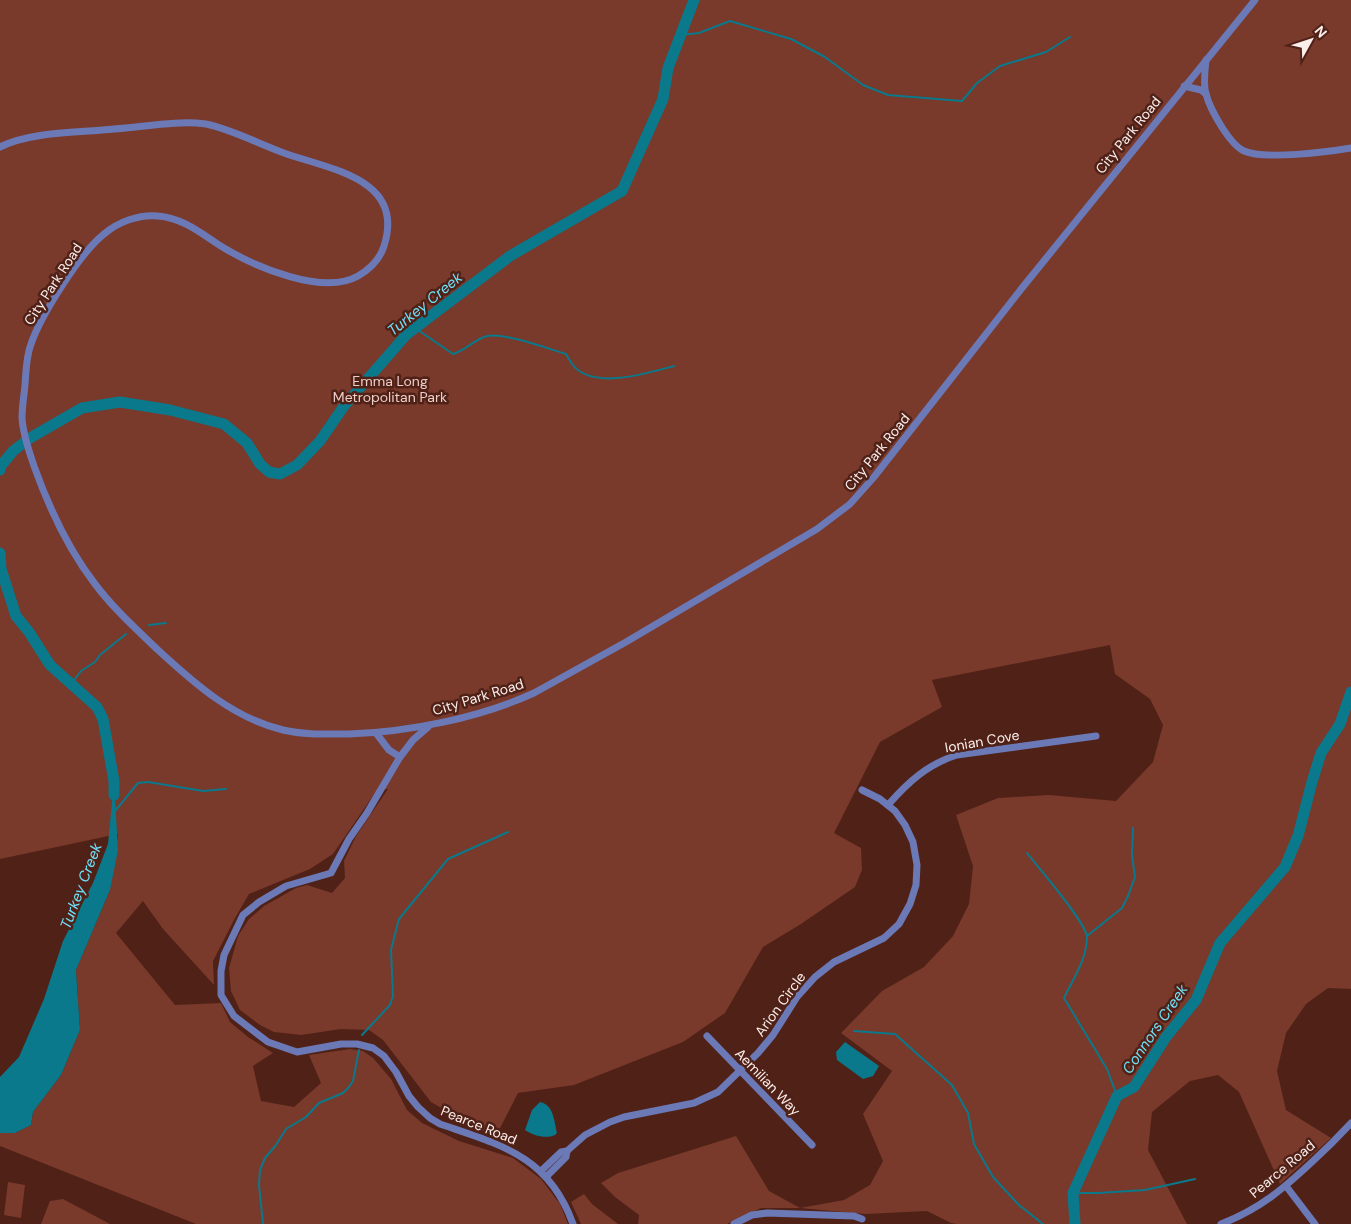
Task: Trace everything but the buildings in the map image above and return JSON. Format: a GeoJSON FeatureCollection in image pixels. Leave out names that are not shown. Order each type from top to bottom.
{"type":"FeatureCollection","features":[{"type":"Feature","properties":{"kind":"street","name":"City Park Road"},"geometry":{"type":"LineString","coordinates":[[0,147],[18,140],[56,135],[173,124],[206,124],[358,178],[378,195],[386,211],[388,221],[386,240],[380,257],[368,269],[354,278],[337,282],[308,281],[288,276],[227,250],[186,224],[170,218],[160,216],[138,217],[115,226],[99,238],[71,274],[45,315],[29,350],[23,405],[25,436],[29,450],[39,480],[61,531],[93,582],[137,630],[198,686],[246,717],[283,730],[316,734],[376,733],[430,725],[508,704],[542,689],[784,550],[844,510],[874,478],[986,333],[1255,0]]}},
{"type":"Feature","properties":{"kind":"street"},"geometry":{"type":"LineString","coordinates":[[1206,59],[1206,94]]}},
{"type":"Feature","properties":{"kind":"street"},"geometry":{"type":"LineString","coordinates":[[1184,86],[1201,90],[1206,94],[1222,127],[1232,142],[1243,150],[1257,154],[1312,154],[1351,148]]}},
{"type":"Feature","properties":{"kind":"street","name":"Pearce Road"},"geometry":{"type":"LineString","coordinates":[[430,725],[400,757],[349,839],[331,873],[286,886],[259,902],[243,915],[224,955],[221,971],[222,995],[234,1016],[268,1042],[297,1052],[341,1044],[357,1044],[373,1048],[384,1056],[396,1072],[409,1096],[430,1118],[440,1124],[509,1149],[528,1160],[547,1176],[564,1202],[573,1224]]}},
{"type":"Feature","properties":{"kind":"street"},"geometry":{"type":"LineString","coordinates":[[376,733],[390,750],[400,757]]}},
{"type":"Feature","properties":{"kind":"street","name":"Ionian Cove"},"geometry":{"type":"LineString","coordinates":[[888,805],[901,790],[919,775],[940,761],[957,755],[1096,736]]}},
{"type":"Feature","properties":{"kind":"street","name":"Arion Circle"},"geometry":{"type":"LineString","coordinates":[[541,1171],[561,1152],[567,1151],[592,1131],[624,1117],[694,1103],[718,1092],[767,1043],[797,997],[814,977],[834,962],[884,938],[899,924],[915,890],[917,876],[916,854],[910,833],[905,825],[888,805],[862,790]]}},
{"type":"Feature","properties":{"kind":"street","name":"Aemilian Way"},"geometry":{"type":"LineString","coordinates":[[707,1036],[812,1145]]}},
{"type":"Feature","properties":{"kind":"street","name":"Pearce Road"},"geometry":{"type":"LineString","coordinates":[[1221,1224],[1243,1216],[1286,1186],[1340,1136],[1351,1122]]}},
{"type":"Feature","properties":{"kind":"street","name":"Arion Circle"},"geometry":{"type":"LineString","coordinates":[[547,1176],[566,1157],[567,1151]]}},
{"type":"Feature","properties":{"kind":"street"},"geometry":{"type":"LineString","coordinates":[[1286,1186],[1315,1224]]}},
{"type":"Feature","properties":{"kind":"street"},"geometry":{"type":"LineString","coordinates":[[734,1224],[752,1215],[767,1212],[854,1216],[862,1219]]}},
{"type":"Feature","properties":{"kind":"green space","name":"Emma Long Metropolitan Park"},"geometry":{"type":"Polygon","coordinates":[[[0,0],[1351,0],[1351,989],[1328,988],[1306,1004],[1286,1033],[1277,1071],[1286,1110],[1331,1138],[1280,1184],[1239,1092],[1218,1075],[1190,1081],[1152,1112],[1148,1150],[1187,1224],[957,1224],[927,1211],[865,1214],[800,1208],[844,1200],[870,1185],[883,1161],[863,1114],[892,1071],[841,1033],[882,991],[924,967],[953,936],[969,904],[973,866],[956,815],[998,798],[1049,795],[1116,801],[1153,762],[1163,725],[1150,699],[1115,674],[1110,645],[932,680],[942,707],[880,742],[834,833],[861,848],[862,870],[855,887],[763,947],[725,1013],[683,1042],[574,1085],[518,1093],[496,1136],[477,1129],[431,1102],[383,1040],[369,1030],[341,1029],[301,1035],[274,1032],[260,1025],[240,1010],[231,991],[229,968],[238,936],[249,919],[264,906],[296,888],[307,885],[332,893],[345,878],[344,861],[356,836],[388,789],[377,790],[333,854],[310,869],[249,894],[213,961],[214,985],[163,929],[143,901],[116,933],[175,1005],[221,1003],[230,1022],[248,1037],[273,1053],[253,1066],[261,1101],[294,1107],[321,1083],[309,1055],[350,1049],[363,1051],[373,1058],[391,1079],[407,1110],[422,1123],[459,1141],[513,1158],[541,1179],[560,1204],[568,1224],[196,1224],[0,1146],[0,1133],[15,1133],[31,1125],[33,1112],[61,1075],[80,1030],[76,970],[110,890],[118,834],[0,859],[0,0]]]}},
{"type":"Feature","properties":{"kind":"green space"},"geometry":{"type":"Polygon","coordinates":[[[736,1136],[769,1191],[800,1208],[761,1208],[727,1224],[638,1224],[639,1215],[615,1197],[601,1183],[618,1173],[736,1136]]]}},
{"type":"Feature","properties":{"kind":"green space"},"geometry":{"type":"Polygon","coordinates":[[[8,1182],[25,1185],[21,1218],[4,1215],[8,1182]]]}},
{"type":"Feature","properties":{"kind":"green space"},"geometry":{"type":"Polygon","coordinates":[[[584,1194],[592,1204],[618,1224],[581,1224],[571,1202],[584,1194]]]}},
{"type":"Feature","properties":{"kind":"green space"},"geometry":{"type":"Polygon","coordinates":[[[63,1199],[110,1224],[41,1224],[50,1201],[63,1199]]]}},
{"type":"Feature","properties":{"kind":"water"},"geometry":{"type":"Polygon","coordinates":[[[114,781],[118,850],[110,890],[76,970],[80,1030],[61,1075],[33,1112],[31,1125],[15,1133],[0,1133],[0,1077],[19,1057],[44,999],[63,941],[93,883],[108,844],[114,781]]]}},
{"type":"Feature","properties":{"kind":"water"},"geometry":{"type":"Polygon","coordinates":[[[845,1042],[879,1066],[873,1076],[863,1079],[837,1060],[836,1052],[845,1042]]]}},
{"type":"Feature","properties":{"kind":"water"},"geometry":{"type":"Polygon","coordinates":[[[540,1102],[551,1110],[557,1133],[555,1135],[548,1137],[540,1136],[525,1130],[532,1110],[540,1102]]]}},
{"type":"Feature","properties":{"kind":"waterway","name":"Turkey Creek"},"geometry":{"type":"LineString","coordinates":[[0,470],[0,467],[13,451],[30,438],[82,408],[120,402],[170,410],[224,424],[247,443],[260,464],[269,472],[280,474],[297,465],[320,441],[344,406],[407,334],[510,256],[622,191],[663,99],[668,68],[694,0]]}},
{"type":"Feature","properties":{"kind":"waterway"},"geometry":{"type":"LineString","coordinates":[[680,35],[699,33],[730,21],[791,39],[825,57],[863,85],[888,95],[962,101],[977,83],[1000,66],[1046,52],[1070,37]]}},
{"type":"Feature","properties":{"kind":"waterway"},"geometry":{"type":"LineString","coordinates":[[415,328],[453,354],[487,336],[504,336],[526,342],[566,354],[572,364],[581,372],[593,377],[621,378],[636,376],[674,366]]}},
{"type":"Feature","properties":{"kind":"waterway","name":"Turkey Creek"},"geometry":{"type":"LineString","coordinates":[[0,553],[1,569],[16,616],[29,632],[50,665],[97,707],[103,719],[114,781],[114,795]]}},
{"type":"Feature","properties":{"kind":"waterway"},"geometry":{"type":"LineString","coordinates":[[149,625],[166,623]]}},
{"type":"Feature","properties":{"kind":"waterway"},"geometry":{"type":"LineString","coordinates":[[71,684],[81,671],[95,662],[100,655],[126,634]]}},
{"type":"Feature","properties":{"kind":"waterway","name":"Connors Creek"},"geometry":{"type":"LineString","coordinates":[[1075,1224],[1073,1193],[1117,1096],[1134,1087],[1166,1037],[1196,1000],[1220,943],[1285,867],[1298,836],[1321,753],[1340,724],[1351,692]]}},
{"type":"Feature","properties":{"kind":"waterway"},"geometry":{"type":"LineString","coordinates":[[115,811],[138,783],[148,782],[203,791],[226,789]]}},
{"type":"Feature","properties":{"kind":"waterway"},"geometry":{"type":"LineString","coordinates":[[1087,936],[1122,908],[1128,896],[1135,877],[1132,855],[1133,828]]}},
{"type":"Feature","properties":{"kind":"waterway"},"geometry":{"type":"LineString","coordinates":[[362,1035],[390,1005],[393,996],[391,950],[399,919],[448,859],[508,832]]}},
{"type":"Feature","properties":{"kind":"waterway"},"geometry":{"type":"LineString","coordinates":[[1027,853],[1051,882],[1085,930],[1087,937],[1085,953],[1064,998],[1107,1069],[1117,1096]]}},
{"type":"Feature","properties":{"kind":"waterway"},"geometry":{"type":"LineString","coordinates":[[854,1031],[895,1034],[952,1085],[968,1113],[974,1144],[993,1177],[1019,1205],[1043,1224]]}},
{"type":"Feature","properties":{"kind":"waterway"},"geometry":{"type":"LineString","coordinates":[[263,1224],[259,1185],[260,1170],[265,1158],[286,1129],[306,1117],[319,1103],[343,1093],[349,1087],[353,1081],[359,1050]]}},
{"type":"Feature","properties":{"kind":"waterway"},"geometry":{"type":"LineString","coordinates":[[1073,1193],[1145,1190],[1195,1179]]}}]}
